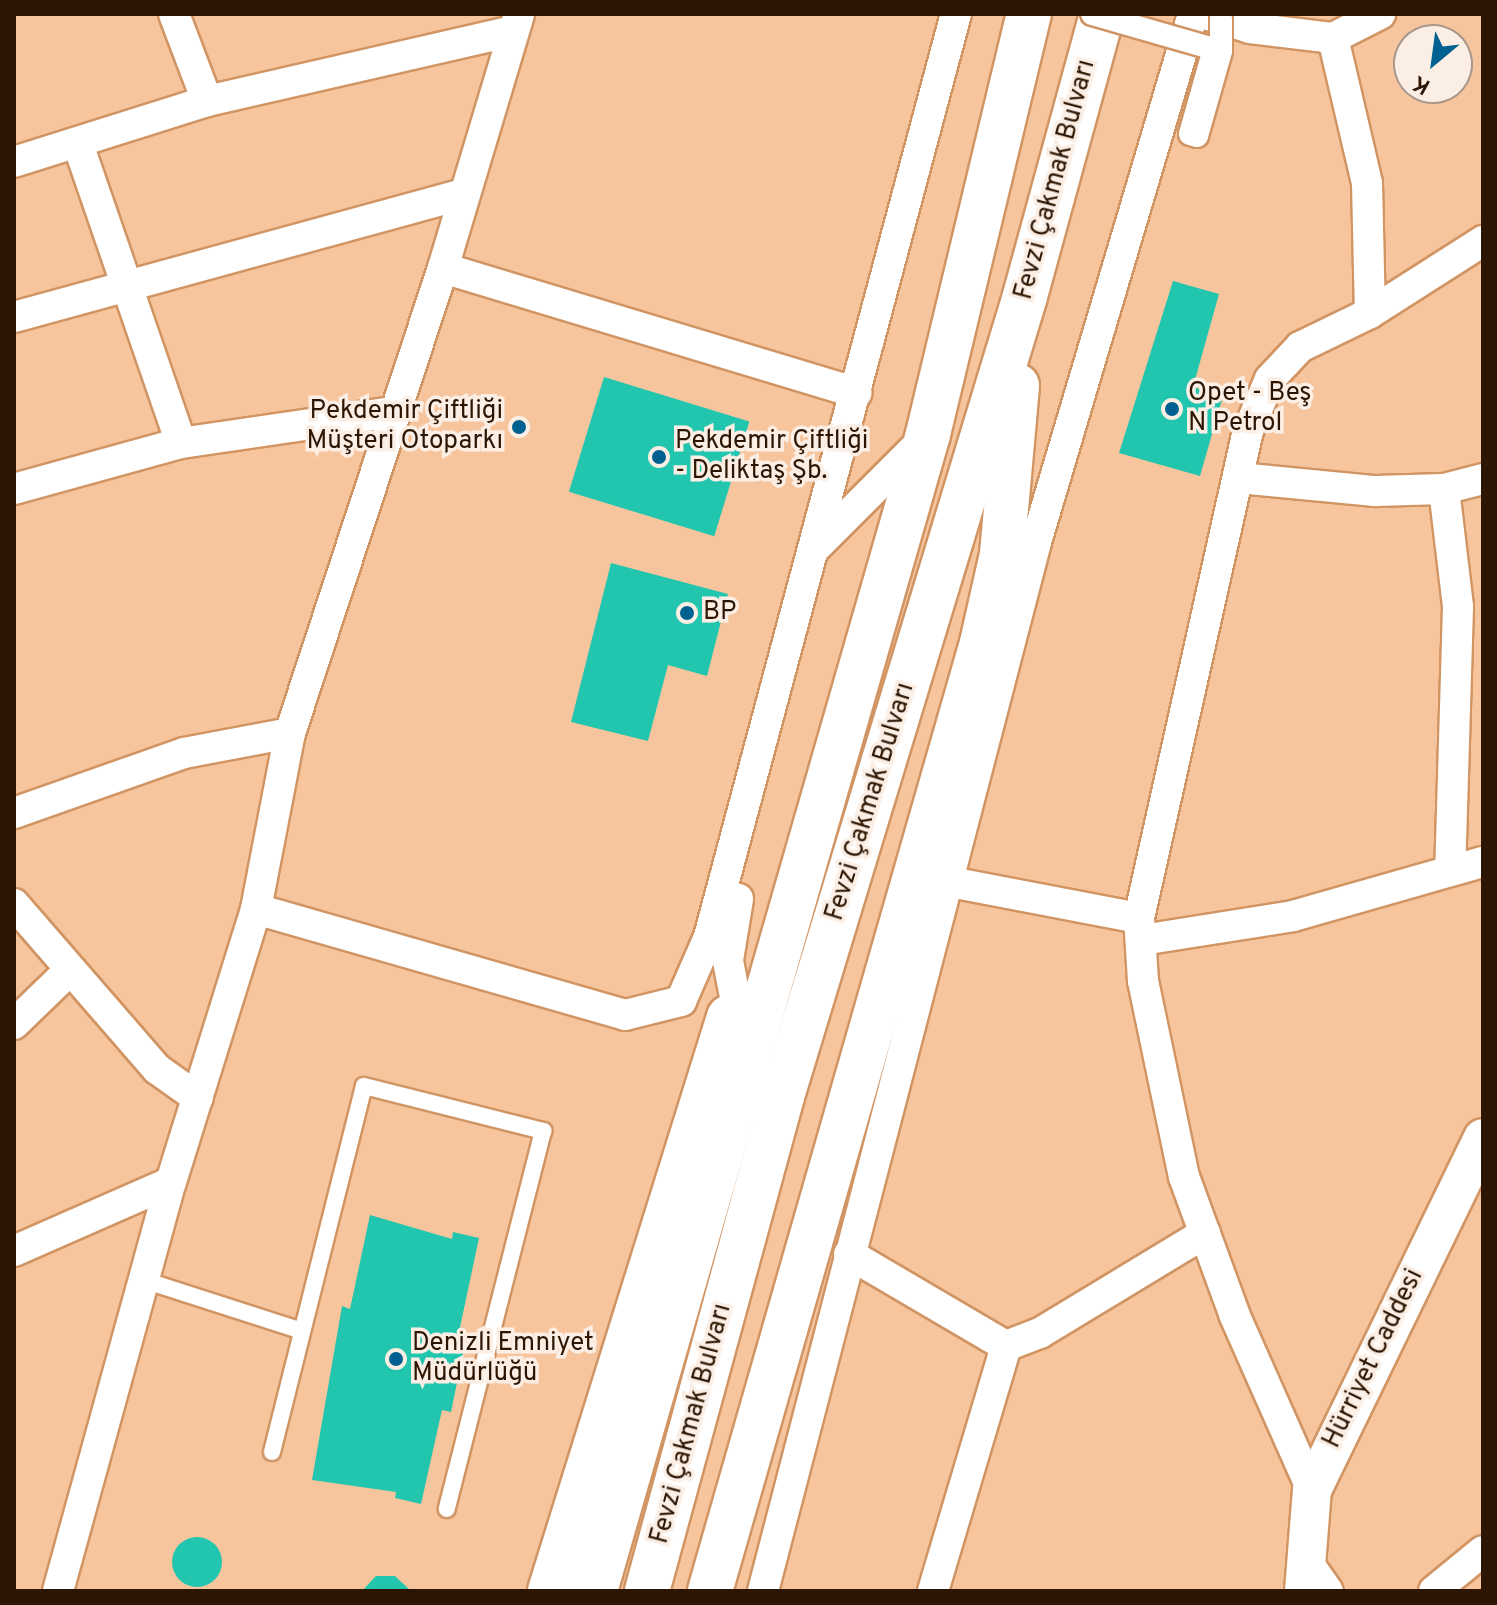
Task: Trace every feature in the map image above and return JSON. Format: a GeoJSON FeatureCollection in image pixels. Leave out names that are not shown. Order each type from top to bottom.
{"type":"FeatureCollection","features":[{"type":"Feature","properties":{"kind":"main road","name":"Fevzi Çakmak Bulvarı"},"geometry":{"type":"LineString","coordinates":[[595,1591],[928,434],[1029,14]]}},
{"type":"Feature","properties":{"kind":"main road","name":"Fevzi Çakmak Bulvarı"},"geometry":{"type":"LineString","coordinates":[[647,1591],[782,1096],[1025,296],[1102,14]]}},
{"type":"Feature","properties":{"kind":"main road"},"geometry":{"type":"LineString","coordinates":[[710,1591],[982,643],[1002,554],[1025,296]]}},
{"type":"Feature","properties":{"kind":"main road"},"geometry":{"type":"LineString","coordinates":[[550,1591],[884,505],[928,434]]}},
{"type":"Feature","properties":{"kind":"street"},"geometry":{"type":"LineString","coordinates":[[174,14],[207,101]]}},
{"type":"Feature","properties":{"kind":"street"},"geometry":{"type":"LineString","coordinates":[[256,909],[625,1015],[681,1001],[709,937],[956,14]]}},
{"type":"Feature","properties":{"kind":"street"},"geometry":{"type":"LineString","coordinates":[[1092,14],[1214,49],[1190,134],[1197,136],[1221,51],[1207,16]]}},
{"type":"Feature","properties":{"kind":"street"},"geometry":{"type":"LineString","coordinates":[[1207,16],[1333,38],[1380,14]]}},
{"type":"Feature","properties":{"kind":"street"},"geometry":{"type":"LineString","coordinates":[[763,1591],[945,881],[1036,542],[1207,16]]}},
{"type":"Feature","properties":{"kind":"street"},"geometry":{"type":"LineString","coordinates":[[14,162],[207,101],[516,23]]}},
{"type":"Feature","properties":{"kind":"street"},"geometry":{"type":"LineString","coordinates":[[58,1591],[171,1182],[256,909],[290,733],[393,412],[443,268],[516,23]]}},
{"type":"Feature","properties":{"kind":"street"},"geometry":{"type":"LineString","coordinates":[[1333,38],[1367,183],[1370,313]]}},
{"type":"Feature","properties":{"kind":"street"},"geometry":{"type":"LineString","coordinates":[[78,144],[181,443]]}},
{"type":"Feature","properties":{"kind":"street"},"geometry":{"type":"LineString","coordinates":[[14,317],[124,282],[463,194]]}},
{"type":"Feature","properties":{"kind":"street"},"geometry":{"type":"LineString","coordinates":[[1312,1490],[1184,1177],[1143,981],[1140,929],[1148,855],[1248,431],[1270,379],[1300,347],[1370,313],[1483,241]]}},
{"type":"Feature","properties":{"kind":"street"},"geometry":{"type":"LineString","coordinates":[[443,268],[856,393]]}},
{"type":"Feature","properties":{"kind":"street"},"geometry":{"type":"LineString","coordinates":[[14,489],[181,443],[393,412]]}},
{"type":"Feature","properties":{"kind":"street"},"geometry":{"type":"LineString","coordinates":[[811,555],[928,434]]}},
{"type":"Feature","properties":{"kind":"street"},"geometry":{"type":"LineString","coordinates":[[1239,478],[1375,491],[1444,489],[1483,479]]}},
{"type":"Feature","properties":{"kind":"street"},"geometry":{"type":"LineString","coordinates":[[1444,489],[1458,607],[1450,871]]}},
{"type":"Feature","properties":{"kind":"street"},"geometry":{"type":"LineString","coordinates":[[14,813],[184,753],[290,733]]}},
{"type":"Feature","properties":{"kind":"street"},"geometry":{"type":"LineString","coordinates":[[735,997],[728,960],[745,798]]}},
{"type":"Feature","properties":{"kind":"street"},"geometry":{"type":"LineString","coordinates":[[945,881],[1140,929],[1293,916],[1483,862]]}},
{"type":"Feature","properties":{"kind":"street"},"geometry":{"type":"LineString","coordinates":[[14,904],[157,1069],[198,1098]]}},
{"type":"Feature","properties":{"kind":"street"},"geometry":{"type":"LineString","coordinates":[[14,1024],[70,970]]}},
{"type":"Feature","properties":{"kind":"street","name":"Hürriyet Caddesi"},"geometry":{"type":"LineString","coordinates":[[1314,1583],[1312,1490],[1483,1138]]}},
{"type":"Feature","properties":{"kind":"street"},"geometry":{"type":"LineString","coordinates":[[14,1251],[171,1182]]}},
{"type":"Feature","properties":{"kind":"street"},"geometry":{"type":"LineString","coordinates":[[1006,1346],[1040,1333],[1205,1233]]}},
{"type":"Feature","properties":{"kind":"street"},"geometry":{"type":"LineString","coordinates":[[849,1254],[1006,1346]]}},
{"type":"Feature","properties":{"kind":"street"},"geometry":{"type":"LineString","coordinates":[[933,1591],[1006,1346]]}},
{"type":"Feature","properties":{"kind":"street"},"geometry":{"type":"LineString","coordinates":[[1434,1591],[1483,1551]]}},
{"type":"Feature","properties":{"kind":"lane"},"geometry":{"type":"LineString","coordinates":[[272,1452],[364,1086],[543,1131],[447,1509]]}},
{"type":"Feature","properties":{"kind":"lane"},"geometry":{"type":"LineString","coordinates":[[144,1280],[302,1331]]}},
{"type":"Feature","properties":{"kind":"building"},"geometry":{"type":"Polygon","coordinates":[[[1173,281],[1219,294],[1193,387],[1223,396],[1200,476],[1119,453],[1173,281]]]}},
{"type":"Feature","properties":{"kind":"building","name":"Pekdemir Çiftliği - Deliktaş Şb."},"geometry":{"type":"Polygon","coordinates":[[[604,377],[749,421],[714,536],[569,492],[604,377]]]}},
{"type":"Feature","properties":{"kind":"building"},"geometry":{"type":"Polygon","coordinates":[[[611,563],[728,594],[707,676],[668,665],[648,741],[571,722],[611,563]]]}},
{"type":"Feature","properties":{"kind":"building","name":"Denizli Emniyet Müdürlüğü"},"geometry":{"type":"Polygon","coordinates":[[[370,1215],[452,1239],[453,1232],[479,1238],[459,1332],[467,1334],[451,1412],[442,1410],[421,1504],[395,1498],[396,1492],[312,1480],[342,1306],[350,1309],[370,1215]]]}},
{"type":"Feature","properties":{"kind":"building"},"geometry":{"type":"Polygon","coordinates":[[[187,1538],[207,1538],[221,1552],[221,1572],[207,1586],[187,1586],[173,1572],[173,1552],[187,1538]]]}},
{"type":"Feature","properties":{"kind":"building"},"geometry":{"type":"Polygon","coordinates":[[[376,1576],[395,1576],[411,1591],[362,1591],[376,1576]]]}},
{"type":"Feature","properties":{"kind":"place","name":"Opet - Beş N Petrol"},"geometry":{"type":"Point","coordinates":[1172,409]}},
{"type":"Feature","properties":{"kind":"place","name":"Pekdemir Çiftliği Müşteri Otoparkı"},"geometry":{"type":"Point","coordinates":[519,427]}},
{"type":"Feature","properties":{"kind":"place","name":"Pekdemir Çiftliği - Deliktaş Şb."},"geometry":{"type":"Point","coordinates":[659,457]}},
{"type":"Feature","properties":{"kind":"place","name":"BP"},"geometry":{"type":"Point","coordinates":[687,613]}},
{"type":"Feature","properties":{"kind":"place","name":"Denizli Emniyet Müdürlüğü"},"geometry":{"type":"Point","coordinates":[396,1359]}}]}
